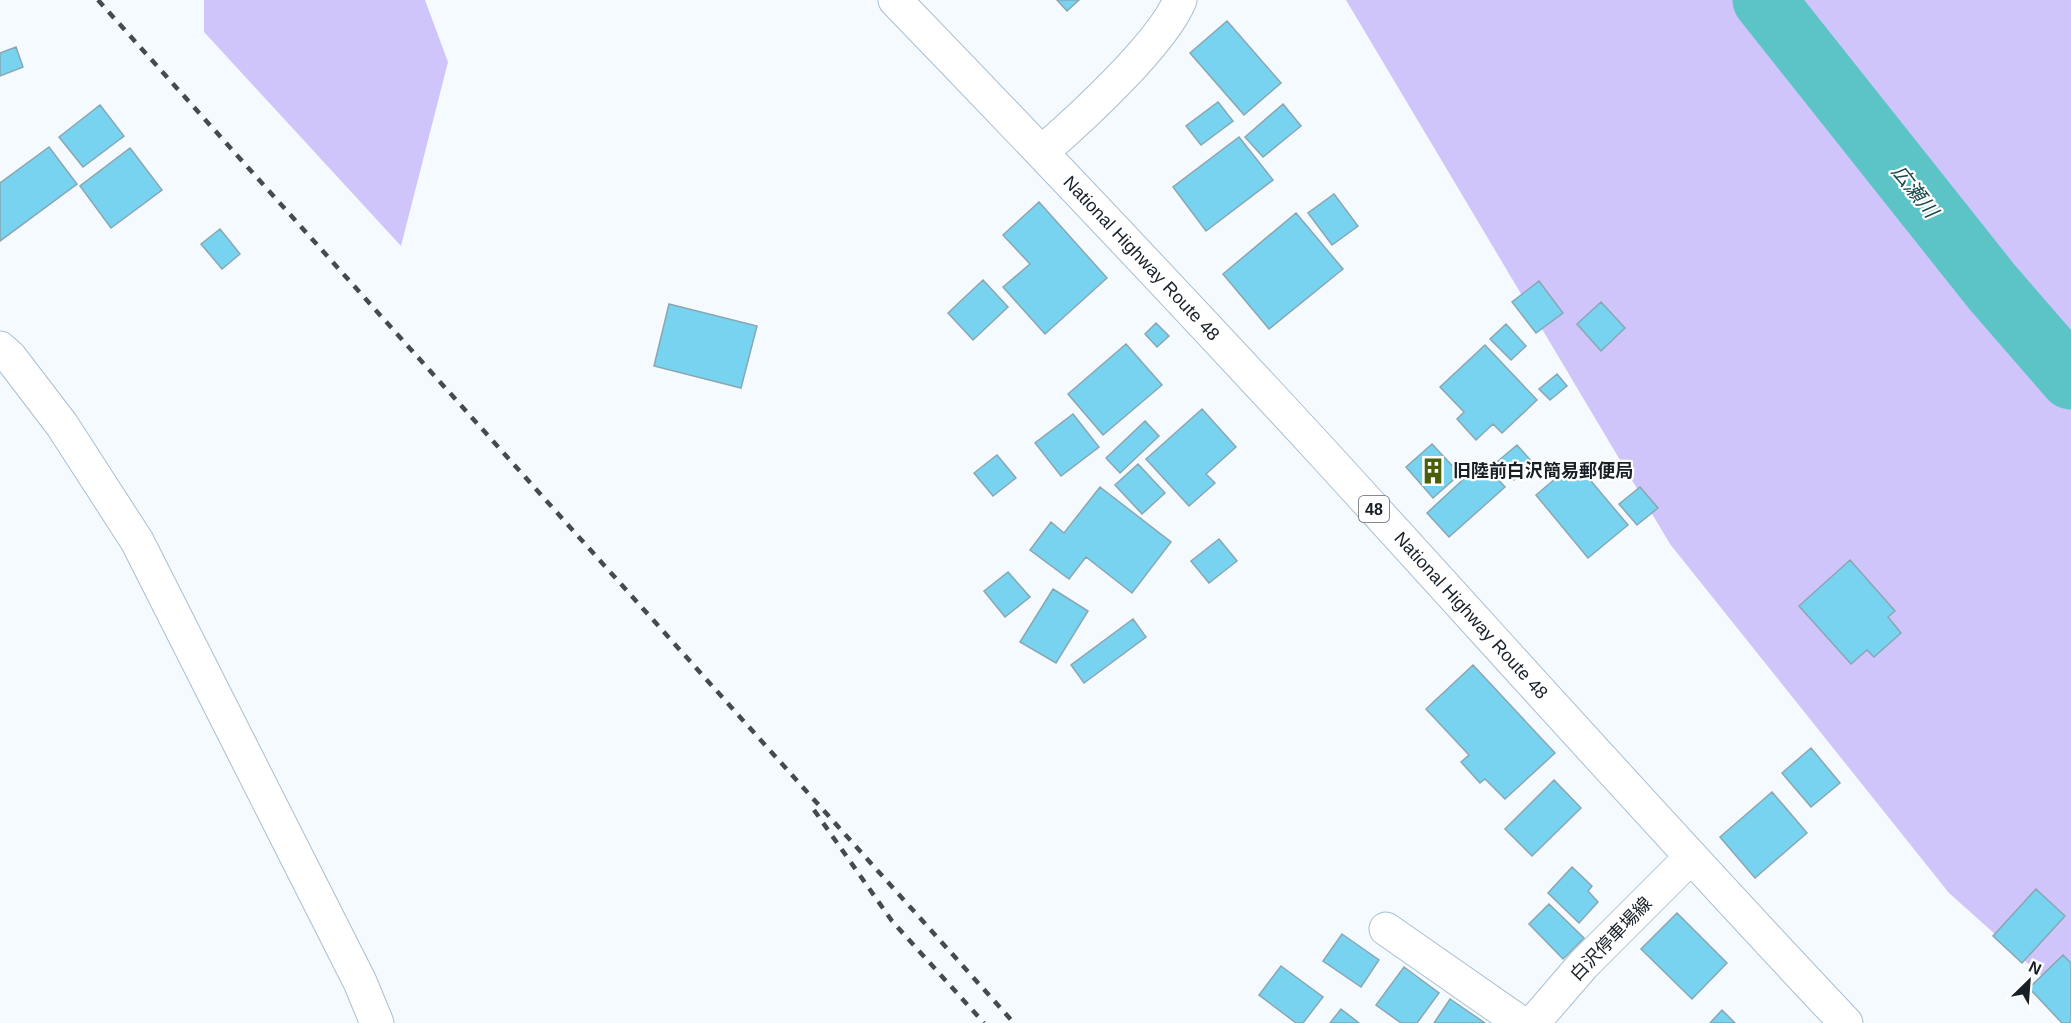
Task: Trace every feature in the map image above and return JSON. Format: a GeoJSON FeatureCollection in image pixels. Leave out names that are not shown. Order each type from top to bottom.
{"type":"FeatureCollection","features":[{"type":"Feature","properties":{"kind":"main road","name":"National Highway Route 48"},"geometry":{"type":"LineString","coordinates":[[895,0],[1042,152],[1317,447],[1691,857],[1846,1023]]}},
{"type":"Feature","properties":{"kind":"main road"},"geometry":{"type":"LineString","coordinates":[[1042,152],[1139,56],[1180,0]]}},
{"type":"Feature","properties":{"kind":"main road"},"geometry":{"type":"LineString","coordinates":[[0,348],[10,357],[62,425],[136,541],[360,982],[377,1023]]}},
{"type":"Feature","properties":{"kind":"main road","name":"白沢停車場線"},"geometry":{"type":"LineString","coordinates":[[1533,1023],[1583,965],[1691,857]]}},
{"type":"Feature","properties":{"kind":"main road"},"geometry":{"type":"LineString","coordinates":[[1386,929],[1521,1023]]}},
{"type":"Feature","properties":{"kind":"shaded area"},"geometry":{"type":"Polygon","coordinates":[[[204,0],[425,0],[448,62],[401,246],[204,32],[204,0]]]}},
{"type":"Feature","properties":{"kind":"shaded area"},"geometry":{"type":"Polygon","coordinates":[[[1346,0],[2071,0],[2071,1002],[1949,893],[1670,544],[1346,0]]]}},
{"type":"Feature","properties":{"kind":"building"},"geometry":{"type":"Polygon","coordinates":[[[1057,0],[1079,0],[1067,11],[1057,0]]]}},
{"type":"Feature","properties":{"kind":"building"},"geometry":{"type":"Polygon","coordinates":[[[1227,21],[1281,83],[1244,115],[1190,53],[1227,21]]]}},
{"type":"Feature","properties":{"kind":"building"},"geometry":{"type":"Polygon","coordinates":[[[16,47],[23,67],[0,76],[0,53],[16,47]]]}},
{"type":"Feature","properties":{"kind":"building"},"geometry":{"type":"Polygon","coordinates":[[[1218,102],[1233,121],[1201,145],[1186,126],[1218,102]]]}},
{"type":"Feature","properties":{"kind":"building"},"geometry":{"type":"Polygon","coordinates":[[[1283,104],[1301,126],[1263,157],[1245,137],[1283,104]]]}},
{"type":"Feature","properties":{"kind":"building"},"geometry":{"type":"Polygon","coordinates":[[[100,105],[124,136],[83,167],[59,137],[100,105]]]}},
{"type":"Feature","properties":{"kind":"building"},"geometry":{"type":"Polygon","coordinates":[[[1239,137],[1273,180],[1206,231],[1173,187],[1239,137]]]}},
{"type":"Feature","properties":{"kind":"building"},"geometry":{"type":"Polygon","coordinates":[[[49,147],[77,184],[0,241],[0,183],[49,147]]]}},
{"type":"Feature","properties":{"kind":"building"},"geometry":{"type":"Polygon","coordinates":[[[130,148],[162,190],[111,228],[80,186],[130,148]]]}},
{"type":"Feature","properties":{"kind":"building"},"geometry":{"type":"Polygon","coordinates":[[[1334,194],[1358,226],[1332,245],[1308,213],[1334,194]]]}},
{"type":"Feature","properties":{"kind":"building"},"geometry":{"type":"Polygon","coordinates":[[[1039,202],[1107,278],[1045,334],[1003,287],[1030,264],[1003,235],[1039,202]]]}},
{"type":"Feature","properties":{"kind":"building"},"geometry":{"type":"Polygon","coordinates":[[[1296,213],[1343,269],[1269,329],[1223,274],[1296,213]]]}},
{"type":"Feature","properties":{"kind":"building"},"geometry":{"type":"Polygon","coordinates":[[[220,229],[240,254],[222,269],[201,244],[220,229]]]}},
{"type":"Feature","properties":{"kind":"building"},"geometry":{"type":"Polygon","coordinates":[[[983,280],[1008,307],[973,340],[948,313],[983,280]]]}},
{"type":"Feature","properties":{"kind":"building"},"geometry":{"type":"Polygon","coordinates":[[[1539,281],[1563,313],[1536,333],[1512,302],[1539,281]]]}},
{"type":"Feature","properties":{"kind":"building"},"geometry":{"type":"Polygon","coordinates":[[[1601,302],[1625,328],[1601,351],[1577,324],[1601,302]]]}},
{"type":"Feature","properties":{"kind":"building"},"geometry":{"type":"Polygon","coordinates":[[[669,304],[757,326],[741,388],[654,366],[669,304]]]}},
{"type":"Feature","properties":{"kind":"building"},"geometry":{"type":"Polygon","coordinates":[[[1156,323],[1169,336],[1157,347],[1145,334],[1156,323]]]}},
{"type":"Feature","properties":{"kind":"building"},"geometry":{"type":"Polygon","coordinates":[[[1506,324],[1526,346],[1511,360],[1490,339],[1506,324]]]}},
{"type":"Feature","properties":{"kind":"building"},"geometry":{"type":"Polygon","coordinates":[[[1126,344],[1162,385],[1103,435],[1068,394],[1126,344]]]}},
{"type":"Feature","properties":{"kind":"building"},"geometry":{"type":"Polygon","coordinates":[[[1485,345],[1537,400],[1502,433],[1493,424],[1476,440],[1457,419],[1464,412],[1440,387],[1485,345]]]}},
{"type":"Feature","properties":{"kind":"building"},"geometry":{"type":"Polygon","coordinates":[[[1557,374],[1567,386],[1550,400],[1539,389],[1557,374]]]}},
{"type":"Feature","properties":{"kind":"building"},"geometry":{"type":"Polygon","coordinates":[[[1202,409],[1236,447],[1206,474],[1215,483],[1189,506],[1146,459],[1202,409]]]}},
{"type":"Feature","properties":{"kind":"building"},"geometry":{"type":"Polygon","coordinates":[[[1073,414],[1099,447],[1061,476],[1035,443],[1073,414]]]}},
{"type":"Feature","properties":{"kind":"building"},"geometry":{"type":"Polygon","coordinates":[[[1145,421],[1159,436],[1120,473],[1106,458],[1145,421]]]}},
{"type":"Feature","properties":{"kind":"building","name":"旧陸前白沢簡易郵便局"},"geometry":{"type":"Polygon","coordinates":[[[1432,444],[1460,474],[1433,498],[1406,467],[1432,444]]]}},
{"type":"Feature","properties":{"kind":"building"},"geometry":{"type":"Polygon","coordinates":[[[1517,445],[1533,463],[1514,480],[1498,461],[1517,445]]]}},
{"type":"Feature","properties":{"kind":"building"},"geometry":{"type":"Polygon","coordinates":[[[997,455],[1016,478],[993,496],[974,473],[997,455]]]}},
{"type":"Feature","properties":{"kind":"building"},"geometry":{"type":"Polygon","coordinates":[[[1482,462],[1505,487],[1449,537],[1427,513],[1482,462]]]}},
{"type":"Feature","properties":{"kind":"building"},"geometry":{"type":"Polygon","coordinates":[[[1575,462],[1628,525],[1588,558],[1536,495],[1575,462]]]}},
{"type":"Feature","properties":{"kind":"building"},"geometry":{"type":"Polygon","coordinates":[[[1138,464],[1165,493],[1142,514],[1115,485],[1138,464]]]}},
{"type":"Feature","properties":{"kind":"building"},"geometry":{"type":"Polygon","coordinates":[[[1100,487],[1171,542],[1132,593],[1086,557],[1069,579],[1030,550],[1051,522],[1064,533],[1100,487]]]}},
{"type":"Feature","properties":{"kind":"building"},"geometry":{"type":"Polygon","coordinates":[[[1640,487],[1658,508],[1637,525],[1619,504],[1640,487]]]}},
{"type":"Feature","properties":{"kind":"building"},"geometry":{"type":"Polygon","coordinates":[[[1219,539],[1237,561],[1209,583],[1191,561],[1219,539]]]}},
{"type":"Feature","properties":{"kind":"building"},"geometry":{"type":"Polygon","coordinates":[[[1850,560],[1895,611],[1888,617],[1901,633],[1874,657],[1867,650],[1851,664],[1799,606],[1850,560]]]}},
{"type":"Feature","properties":{"kind":"building"},"geometry":{"type":"Polygon","coordinates":[[[1008,572],[1030,597],[1005,617],[984,591],[1008,572]]]}},
{"type":"Feature","properties":{"kind":"building"},"geometry":{"type":"Polygon","coordinates":[[[1053,589],[1088,611],[1056,663],[1020,642],[1053,589]]]}},
{"type":"Feature","properties":{"kind":"building"},"geometry":{"type":"Polygon","coordinates":[[[1133,619],[1146,637],[1084,683],[1071,665],[1133,619]]]}},
{"type":"Feature","properties":{"kind":"building"},"geometry":{"type":"Polygon","coordinates":[[[1473,665],[1555,753],[1505,799],[1485,779],[1480,783],[1461,762],[1469,755],[1426,709],[1473,665]]]}},
{"type":"Feature","properties":{"kind":"building"},"geometry":{"type":"Polygon","coordinates":[[[1811,748],[1840,783],[1811,807],[1782,773],[1811,748]]]}},
{"type":"Feature","properties":{"kind":"building"},"geometry":{"type":"Polygon","coordinates":[[[1554,780],[1581,808],[1532,856],[1505,829],[1554,780]]]}},
{"type":"Feature","properties":{"kind":"building"},"geometry":{"type":"Polygon","coordinates":[[[1772,792],[1807,833],[1755,878],[1720,837],[1772,792]]]}},
{"type":"Feature","properties":{"kind":"building"},"geometry":{"type":"Polygon","coordinates":[[[1572,867],[1592,886],[1588,891],[1598,902],[1579,923],[1548,893],[1572,867]]]}},
{"type":"Feature","properties":{"kind":"building"},"geometry":{"type":"Polygon","coordinates":[[[2036,889],[2065,916],[2022,963],[1993,936],[2036,889]]]}},
{"type":"Feature","properties":{"kind":"building"},"geometry":{"type":"Polygon","coordinates":[[[1549,904],[1584,938],[1563,959],[1529,924],[1549,904]]]}},
{"type":"Feature","properties":{"kind":"building"},"geometry":{"type":"Polygon","coordinates":[[[1677,913],[1727,963],[1692,999],[1641,949],[1677,913]]]}},
{"type":"Feature","properties":{"kind":"building"},"geometry":{"type":"Polygon","coordinates":[[[1342,934],[1379,960],[1361,987],[1323,961],[1342,934]]]}},
{"type":"Feature","properties":{"kind":"building"},"geometry":{"type":"Polygon","coordinates":[[[2063,955],[2071,963],[2071,1023],[2062,1023],[2029,988],[2063,955]]]}},
{"type":"Feature","properties":{"kind":"building"},"geometry":{"type":"Polygon","coordinates":[[[1281,966],[1323,997],[1303,1023],[1296,1023],[1259,995],[1281,966]]]}},
{"type":"Feature","properties":{"kind":"building"},"geometry":{"type":"Polygon","coordinates":[[[1404,967],[1439,993],[1417,1023],[1401,1023],[1376,1005],[1404,967]]]}},
{"type":"Feature","properties":{"kind":"building"},"geometry":{"type":"Polygon","coordinates":[[[1450,999],[1485,1023],[1434,1023],[1450,999]]]}},
{"type":"Feature","properties":{"kind":"building"},"geometry":{"type":"Polygon","coordinates":[[[1341,1009],[1359,1023],[1330,1023],[1341,1009]]]}},
{"type":"Feature","properties":{"kind":"building"},"geometry":{"type":"Polygon","coordinates":[[[1722,1010],[1735,1023],[1710,1023],[1722,1010]]]}},
{"type":"Feature","properties":{"kind":"waterway","name":"広瀬川"},"geometry":{"type":"LineString","coordinates":[[1764,0],[1992,287],[2071,378]]}},
{"type":"Feature","properties":{"kind":"railway"},"geometry":{"type":"LineString","coordinates":[[98,0],[1014,1023]]}},
{"type":"Feature","properties":{"kind":"railway"},"geometry":{"type":"LineString","coordinates":[[814,810],[892,921],[984,1023]]}},
{"type":"Feature","properties":{"kind":"place","name":"旧陸前白沢簡易郵便局"},"geometry":{"type":"Point","coordinates":[1433,471]}}]}
